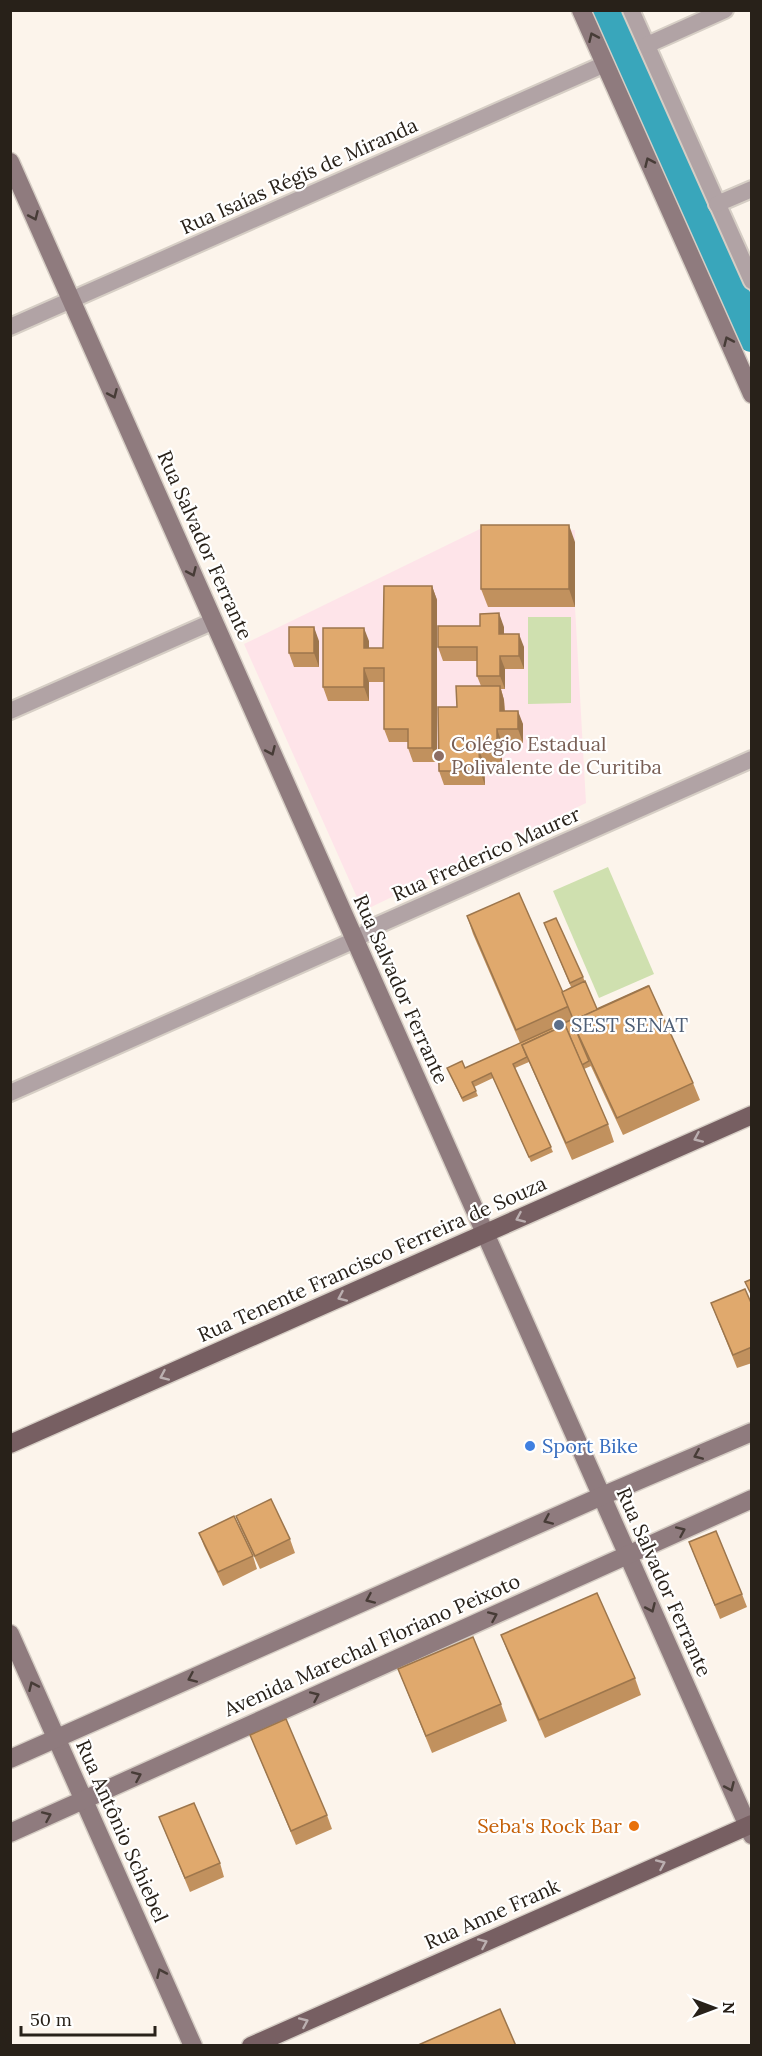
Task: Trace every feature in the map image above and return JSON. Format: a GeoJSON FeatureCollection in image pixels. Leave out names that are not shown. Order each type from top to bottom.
{"type":"FeatureCollection","features":[{"type":"Feature","properties":{"kind":"main road"},"geometry":{"type":"LineString","coordinates":[[581,10],[752,394]]}},
{"type":"Feature","properties":{"kind":"main road","name":"Rua Salvador Ferrante"},"geometry":{"type":"LineString","coordinates":[[10,162],[750,1828]]}},
{"type":"Feature","properties":{"kind":"main road","name":"Rua Tenente Francisco Ferreira de Souza"},"geometry":{"type":"LineString","coordinates":[[10,1444],[752,1114]]}},
{"type":"Feature","properties":{"kind":"main road"},"geometry":{"type":"LineString","coordinates":[[10,1759],[602,1496],[752,1432]]}},
{"type":"Feature","properties":{"kind":"main road","name":"Avenida Marechal Floriano Peixoto"},"geometry":{"type":"LineString","coordinates":[[10,1833],[752,1499]]}},
{"type":"Feature","properties":{"kind":"main road","name":"Rua Antônio Schiebel"},"geometry":{"type":"LineString","coordinates":[[10,1634],[193,2046]]}},
{"type":"Feature","properties":{"kind":"main road","name":"Rua Anne Frank"},"geometry":{"type":"LineString","coordinates":[[251,2046],[750,1828]]}},
{"type":"Feature","properties":{"kind":"street"},"geometry":{"type":"LineString","coordinates":[[631,10],[752,281]]}},
{"type":"Feature","properties":{"kind":"street"},"geometry":{"type":"LineString","coordinates":[[646,45],[724,10]]}},
{"type":"Feature","properties":{"kind":"street","name":"Rua Isaías Régis de Miranda"},"geometry":{"type":"LineString","coordinates":[[10,327],[605,64]]}},
{"type":"Feature","properties":{"kind":"street"},"geometry":{"type":"LineString","coordinates":[[717,204],[752,189]]}},
{"type":"Feature","properties":{"kind":"street"},"geometry":{"type":"LineString","coordinates":[[10,711],[214,621]]}},
{"type":"Feature","properties":{"kind":"street","name":"Rua Frederico Maurer"},"geometry":{"type":"LineString","coordinates":[[10,1094],[355,940],[378,925],[752,759]]}},
{"type":"Feature","properties":{"kind":"shaded area","name":"Colégio Estadual Polivalente de Curitiba"},"geometry":{"type":"Polygon","coordinates":[[[482,528],[575,530],[575,607],[586,803],[363,911],[244,644],[482,528]]]}},
{"type":"Feature","properties":{"kind":"green space"},"geometry":{"type":"Polygon","coordinates":[[[528,617],[571,617],[571,703],[528,704],[528,617]]]}},
{"type":"Feature","properties":{"kind":"green space"},"geometry":{"type":"Polygon","coordinates":[[[608,867],[654,974],[599,998],[553,891],[608,867]]]}},
{"type":"Feature","properties":{"kind":"building"},"geometry":{"type":"Polygon","coordinates":[[[481,525],[569,525],[569,589],[481,589],[481,525]]]}},
{"type":"Feature","properties":{"kind":"building"},"geometry":{"type":"Polygon","coordinates":[[[384,586],[432,586],[432,748],[408,748],[408,729],[384,729],[384,668],[364,668],[364,687],[323,687],[323,628],[364,628],[364,648],[383,648],[384,586]]]}},
{"type":"Feature","properties":{"kind":"building"},"geometry":{"type":"Polygon","coordinates":[[[499,613],[499,634],[519,634],[519,656],[500,656],[500,676],[477,676],[477,647],[438,647],[438,626],[480,626],[480,614],[499,613]]]}},
{"type":"Feature","properties":{"kind":"building"},"geometry":{"type":"Polygon","coordinates":[[[289,627],[314,627],[314,653],[289,653],[289,627]]]}},
{"type":"Feature","properties":{"kind":"building"},"geometry":{"type":"Polygon","coordinates":[[[456,686],[500,686],[500,711],[518,711],[518,729],[497,729],[497,749],[479,750],[480,771],[439,771],[438,707],[457,707],[456,686]]]}},
{"type":"Feature","properties":{"kind":"building"},"geometry":{"type":"Polygon","coordinates":[[[519,893],[569,1006],[516,1030],[467,916],[519,893]]]}},
{"type":"Feature","properties":{"kind":"building"},"geometry":{"type":"Polygon","coordinates":[[[556,918],[583,977],[570,983],[544,923],[556,918]]]}},
{"type":"Feature","properties":{"kind":"building"},"geometry":{"type":"Polygon","coordinates":[[[585,981],[597,1009],[648,987],[572,1021],[589,1061],[582,1065],[565,1025],[522,1045],[527,1057],[513,1064],[551,1147],[529,1157],[491,1073],[472,1082],[476,1091],[462,1098],[447,1068],[462,1061],[465,1068],[573,1019],[562,992],[585,981]]]}},
{"type":"Feature","properties":{"kind":"building"},"geometry":{"type":"Polygon","coordinates":[[[649,986],[693,1083],[617,1118],[572,1021],[649,986]]]}},
{"type":"Feature","properties":{"kind":"building"},"geometry":{"type":"Polygon","coordinates":[[[565,1025],[608,1124],[566,1143],[522,1045],[565,1025]]]}},
{"type":"Feature","properties":{"kind":"building"},"geometry":{"type":"Polygon","coordinates":[[[752,1279],[752,1296],[745,1282],[752,1279]]]}},
{"type":"Feature","properties":{"kind":"building"},"geometry":{"type":"Polygon","coordinates":[[[745,1289],[752,1305],[752,1347],[733,1355],[711,1303],[745,1289]]]}},
{"type":"Feature","properties":{"kind":"building"},"geometry":{"type":"Polygon","coordinates":[[[271,1499],[290,1539],[255,1556],[236,1516],[271,1499]]]}},
{"type":"Feature","properties":{"kind":"building"},"geometry":{"type":"Polygon","coordinates":[[[234,1516],[253,1556],[218,1572],[199,1533],[234,1516]]]}},
{"type":"Feature","properties":{"kind":"building"},"geometry":{"type":"Polygon","coordinates":[[[716,1531],[742,1594],[715,1605],[689,1542],[716,1531]]]}},
{"type":"Feature","properties":{"kind":"building"},"geometry":{"type":"Polygon","coordinates":[[[597,1593],[635,1678],[539,1720],[501,1635],[597,1593]]]}},
{"type":"Feature","properties":{"kind":"building"},"geometry":{"type":"Polygon","coordinates":[[[473,1637],[501,1704],[426,1736],[398,1669],[473,1637]]]}},
{"type":"Feature","properties":{"kind":"building"},"geometry":{"type":"Polygon","coordinates":[[[286,1719],[327,1815],[291,1831],[250,1735],[286,1719]]]}},
{"type":"Feature","properties":{"kind":"building"},"geometry":{"type":"Polygon","coordinates":[[[194,1803],[220,1863],[185,1878],[159,1817],[194,1803]]]}},
{"type":"Feature","properties":{"kind":"building"},"geometry":{"type":"Polygon","coordinates":[[[500,2009],[516,2046],[416,2046],[500,2009]]]}},
{"type":"Feature","properties":{"kind":"waterway"},"geometry":{"type":"LineString","coordinates":[[607,10],[752,336]]}},
{"type":"Feature","properties":{"kind":"place","name":"Colégio Estadual Polivalente de Curitiba"},"geometry":{"type":"Point","coordinates":[439,756]}},
{"type":"Feature","properties":{"kind":"place","name":"SEST SENAT"},"geometry":{"type":"Point","coordinates":[559,1025]}},
{"type":"Feature","properties":{"kind":"place","name":"Sport Bike"},"geometry":{"type":"Point","coordinates":[530,1446]}},
{"type":"Feature","properties":{"kind":"place","name":"Seba's Rock Bar"},"geometry":{"type":"Point","coordinates":[634,1826]}}]}
